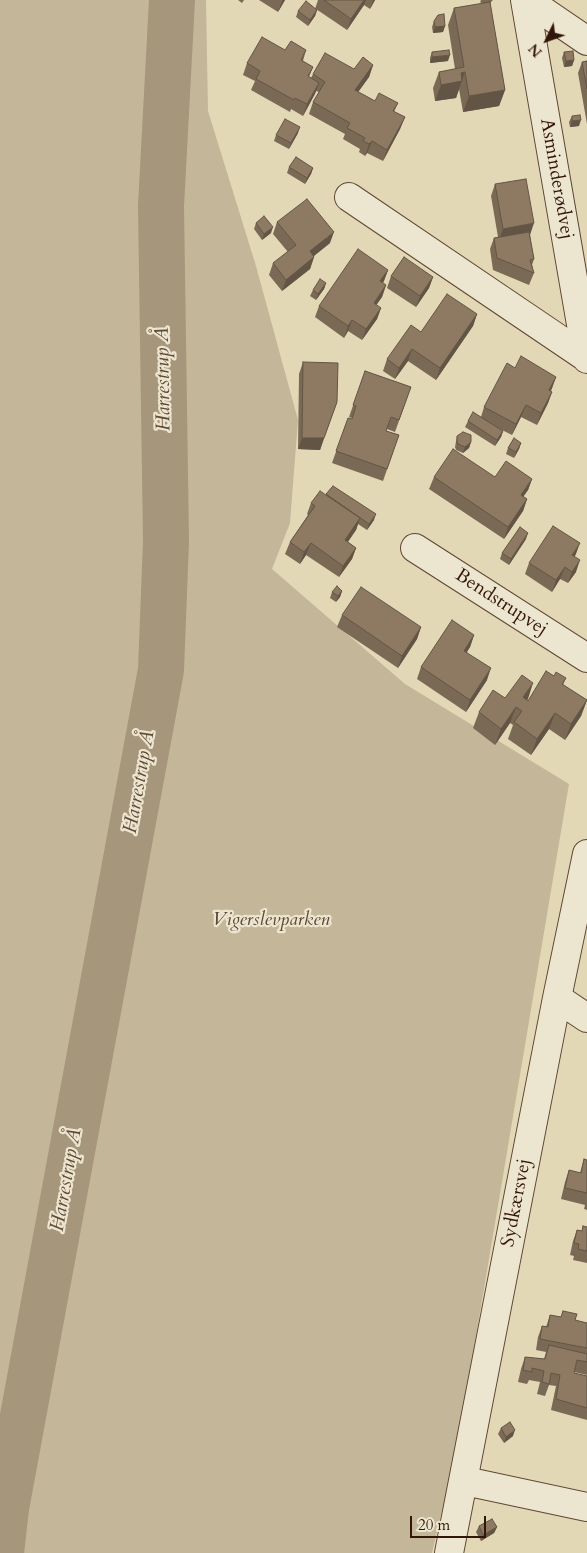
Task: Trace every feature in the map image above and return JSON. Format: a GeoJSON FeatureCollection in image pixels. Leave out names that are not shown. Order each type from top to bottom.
{"type":"FeatureCollection","features":[{"type":"Feature","properties":{"kind":"street"},"geometry":{"type":"LineString","coordinates":[[526,0],[587,41]]}},
{"type":"Feature","properties":{"kind":"street","name":"Asminderødvej"},"geometry":{"type":"LineString","coordinates":[[526,0],[587,359]]}},
{"type":"Feature","properties":{"kind":"street","name":"Asminderødvej"},"geometry":{"type":"LineString","coordinates":[[349,197],[587,359]]}},
{"type":"Feature","properties":{"kind":"street","name":"Bendstrupvej"},"geometry":{"type":"LineString","coordinates":[[414,548],[587,658]]}},
{"type":"Feature","properties":{"kind":"street","name":"Sydkærsvej"},"geometry":{"type":"LineString","coordinates":[[449,1553],[465,1481],[557,998],[587,854]]}},
{"type":"Feature","properties":{"kind":"street"},"geometry":{"type":"LineString","coordinates":[[557,998],[587,1018]]}},
{"type":"Feature","properties":{"kind":"street"},"geometry":{"type":"LineString","coordinates":[[465,1481],[587,1507]]}},
{"type":"Feature","properties":{"kind":"green space","name":"Vigerslevparken"},"geometry":{"type":"Polygon","coordinates":[[[0,0],[206,0],[208,111],[256,266],[298,420],[290,523],[272,569],[405,684],[569,784],[458,1443],[432,1553],[0,1553],[0,0]]]}},
{"type":"Feature","properties":{"kind":"building"},"geometry":{"type":"Polygon","coordinates":[[[324,0],[364,0],[351,19],[324,0]]]}},
{"type":"Feature","properties":{"kind":"building"},"geometry":{"type":"Polygon","coordinates":[[[306,1],[317,10],[310,20],[298,11],[306,1]]]}},
{"type":"Feature","properties":{"kind":"building"},"geometry":{"type":"Polygon","coordinates":[[[490,2],[505,90],[469,96],[465,72],[461,73],[462,81],[441,85],[439,72],[464,67],[454,8],[490,2]]]}},
{"type":"Feature","properties":{"kind":"building"},"geometry":{"type":"Polygon","coordinates":[[[444,14],[445,26],[435,27],[434,21],[438,15],[444,14]]]}},
{"type":"Feature","properties":{"kind":"building"},"geometry":{"type":"Polygon","coordinates":[[[262,37],[285,50],[291,41],[306,50],[301,60],[313,67],[308,76],[319,83],[307,104],[295,98],[294,100],[256,79],[260,71],[247,63],[262,37]]]}},
{"type":"Feature","properties":{"kind":"building"},"geometry":{"type":"Polygon","coordinates":[[[449,50],[450,55],[432,57],[432,52],[449,50]]]}},
{"type":"Feature","properties":{"kind":"building"},"geometry":{"type":"Polygon","coordinates":[[[573,51],[574,60],[566,61],[564,52],[573,51]]]}},
{"type":"Feature","properties":{"kind":"building"},"geometry":{"type":"Polygon","coordinates":[[[325,53],[354,69],[363,57],[373,65],[355,90],[375,101],[379,93],[398,103],[393,111],[405,117],[387,150],[372,141],[369,144],[363,141],[365,138],[347,128],[350,123],[313,102],[325,82],[313,74],[325,53]]]}},
{"type":"Feature","properties":{"kind":"building"},"geometry":{"type":"Polygon","coordinates":[[[587,61],[587,89],[582,62],[587,61]]]}},
{"type":"Feature","properties":{"kind":"building"},"geometry":{"type":"Polygon","coordinates":[[[580,115],[581,120],[572,121],[572,116],[580,115]]]}},
{"type":"Feature","properties":{"kind":"building"},"geometry":{"type":"Polygon","coordinates":[[[285,119],[300,127],[291,143],[276,135],[285,119]]]}},
{"type":"Feature","properties":{"kind":"building"},"geometry":{"type":"Polygon","coordinates":[[[296,157],[313,168],[307,178],[289,167],[296,157]]]}},
{"type":"Feature","properties":{"kind":"building"},"geometry":{"type":"Polygon","coordinates":[[[526,179],[534,223],[503,229],[495,184],[526,179]]]}},
{"type":"Feature","properties":{"kind":"building"},"geometry":{"type":"Polygon","coordinates":[[[307,199],[334,232],[310,251],[314,257],[286,280],[273,263],[296,245],[277,222],[307,199]]]}},
{"type":"Feature","properties":{"kind":"building"},"geometry":{"type":"Polygon","coordinates":[[[264,216],[273,227],[264,234],[256,223],[264,216]]]}},
{"type":"Feature","properties":{"kind":"building"},"geometry":{"type":"Polygon","coordinates":[[[529,232],[534,259],[530,260],[534,273],[497,258],[494,238],[529,232]]]}},
{"type":"Feature","properties":{"kind":"building"},"geometry":{"type":"Polygon","coordinates":[[[358,249],[388,270],[380,281],[386,285],[374,303],[381,308],[366,329],[352,320],[348,326],[319,306],[358,249]]]}},
{"type":"Feature","properties":{"kind":"building"},"geometry":{"type":"Polygon","coordinates":[[[404,257],[433,277],[420,296],[391,276],[404,257]]]}},
{"type":"Feature","properties":{"kind":"building"},"geometry":{"type":"Polygon","coordinates":[[[320,279],[326,283],[318,294],[313,290],[320,279]]]}},
{"type":"Feature","properties":{"kind":"building"},"geometry":{"type":"Polygon","coordinates":[[[447,294],[477,314],[440,368],[412,349],[399,368],[387,359],[411,325],[421,332],[447,294]]]}},
{"type":"Feature","properties":{"kind":"building"},"geometry":{"type":"Polygon","coordinates":[[[521,356],[556,377],[549,390],[552,392],[541,413],[526,405],[516,424],[484,407],[507,363],[515,368],[521,356]]]}},
{"type":"Feature","properties":{"kind":"building"},"geometry":{"type":"Polygon","coordinates":[[[303,362],[338,363],[337,402],[324,438],[302,438],[303,362]]]}},
{"type":"Feature","properties":{"kind":"building"},"geometry":{"type":"Polygon","coordinates":[[[365,371],[411,387],[399,420],[391,417],[386,431],[399,435],[387,469],[336,451],[348,418],[352,419],[356,406],[353,405],[365,371]]]}},
{"type":"Feature","properties":{"kind":"building"},"geometry":{"type":"Polygon","coordinates":[[[473,412],[503,431],[497,440],[468,421],[473,412]]]}},
{"type":"Feature","properties":{"kind":"building"},"geometry":{"type":"Polygon","coordinates":[[[463,432],[471,435],[471,442],[465,447],[458,444],[457,441],[457,436],[463,432]]]}},
{"type":"Feature","properties":{"kind":"building"},"geometry":{"type":"Polygon","coordinates":[[[514,438],[521,443],[516,452],[508,448],[514,438]]]}},
{"type":"Feature","properties":{"kind":"building"},"geometry":{"type":"Polygon","coordinates":[[[453,449],[495,477],[506,461],[532,479],[521,495],[527,499],[508,527],[434,477],[453,449]]]}},
{"type":"Feature","properties":{"kind":"building"},"geometry":{"type":"Polygon","coordinates":[[[333,486],[376,514],[369,524],[326,494],[333,486]]]}},
{"type":"Feature","properties":{"kind":"building"},"geometry":{"type":"Polygon","coordinates":[[[320,491],[360,518],[345,540],[356,548],[343,566],[311,543],[304,552],[290,542],[315,506],[311,503],[320,491]]]}},
{"type":"Feature","properties":{"kind":"building"},"geometry":{"type":"Polygon","coordinates":[[[553,526],[580,543],[572,555],[580,560],[572,572],[565,567],[556,580],[529,563],[553,526]]]}},
{"type":"Feature","properties":{"kind":"building"},"geometry":{"type":"Polygon","coordinates":[[[520,527],[528,533],[511,559],[502,553],[520,527]]]}},
{"type":"Feature","properties":{"kind":"building"},"geometry":{"type":"Polygon","coordinates":[[[337,586],[342,591],[338,596],[332,592],[337,586]]]}},
{"type":"Feature","properties":{"kind":"building"},"geometry":{"type":"Polygon","coordinates":[[[361,587],[421,627],[402,656],[342,615],[361,587]]]}},
{"type":"Feature","properties":{"kind":"building"},"geometry":{"type":"Polygon","coordinates":[[[452,620],[474,635],[464,651],[491,668],[470,700],[421,667],[452,620]]]}},
{"type":"Feature","properties":{"kind":"building"},"geometry":{"type":"Polygon","coordinates":[[[546,671],[554,676],[556,672],[566,678],[562,684],[587,700],[571,724],[555,713],[537,739],[514,722],[522,711],[516,707],[501,729],[479,712],[493,690],[505,698],[522,675],[533,683],[523,697],[528,701],[546,671]]]}},
{"type":"Feature","properties":{"kind":"building"},"geometry":{"type":"Polygon","coordinates":[[[584,1159],[587,1160],[587,1193],[565,1188],[569,1170],[581,1173],[584,1159]]]}},
{"type":"Feature","properties":{"kind":"building"},"geometry":{"type":"Polygon","coordinates":[[[583,1226],[587,1227],[587,1251],[578,1249],[579,1244],[574,1243],[577,1230],[582,1231],[583,1226]]]}},
{"type":"Feature","properties":{"kind":"building"},"geometry":{"type":"Polygon","coordinates":[[[563,1311],[577,1314],[575,1320],[587,1323],[587,1348],[540,1339],[542,1326],[548,1327],[550,1315],[561,1317],[563,1311]]]}},
{"type":"Feature","properties":{"kind":"building"},"geometry":{"type":"Polygon","coordinates":[[[549,1345],[587,1354],[587,1362],[577,1360],[574,1373],[587,1376],[587,1408],[556,1399],[560,1375],[551,1373],[549,1384],[542,1382],[544,1371],[532,1368],[532,1372],[523,1370],[525,1357],[545,1359],[549,1345]]]}},
{"type":"Feature","properties":{"kind":"building"},"geometry":{"type":"Polygon","coordinates":[[[510,1422],[515,1430],[506,1437],[501,1428],[510,1422]]]}},
{"type":"Feature","properties":{"kind":"building"},"geometry":{"type":"Polygon","coordinates":[[[492,1519],[497,1527],[483,1535],[479,1526],[492,1519]]]}},
{"type":"Feature","properties":{"kind":"waterway","name":"Harrestrup Å"},"geometry":{"type":"LineString","coordinates":[[1,1553],[6,1508],[161,670],[166,541],[161,206],[172,0]]}}]}
